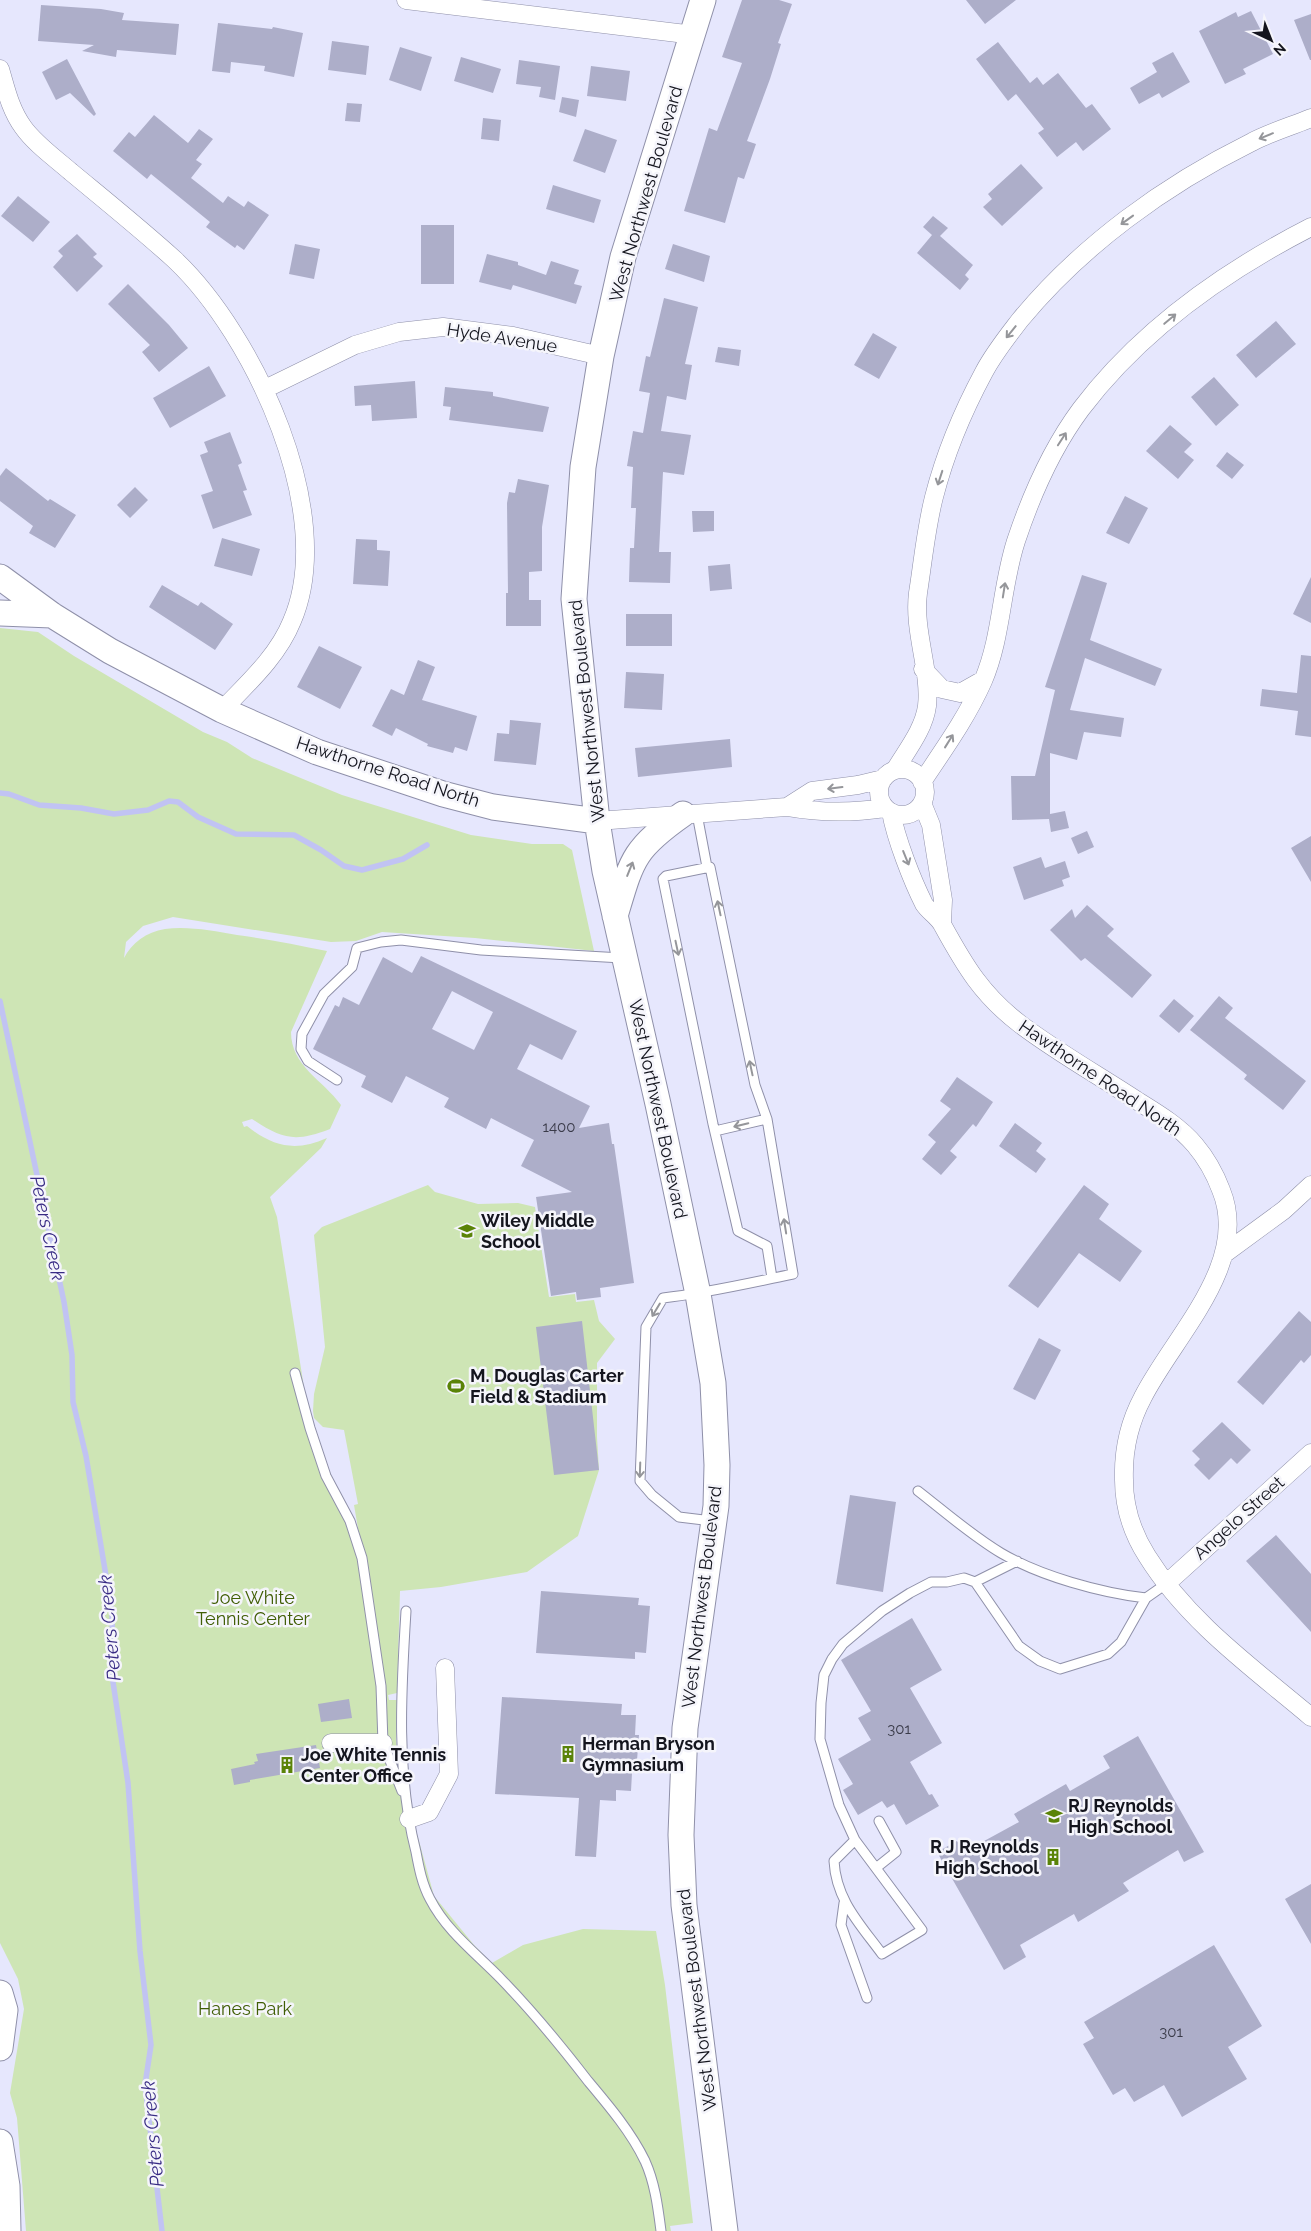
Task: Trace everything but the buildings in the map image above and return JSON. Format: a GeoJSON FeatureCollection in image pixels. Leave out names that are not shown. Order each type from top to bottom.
{"type":"FeatureCollection","features":[{"type":"Feature","properties":{"kind":"main road","name":"West Northwest Boulevard"},"geometry":{"type":"LineString","coordinates":[[703,0],[694,35],[623,257],[601,356],[582,467],[574,599],[605,872],[698,1294],[713,1383],[717,1465],[714,1521],[685,1728],[681,1835],[684,1905],[725,2231]]}},
{"type":"Feature","properties":{"kind":"main road","name":"Hawthorne Road North"},"geometry":{"type":"LineString","coordinates":[[0,577],[52,615],[110,651],[222,710],[317,752],[442,794],[493,807],[598,821]]}},
{"type":"Feature","properties":{"kind":"main road"},"geometry":{"type":"LineString","coordinates":[[0,613],[52,615]]}},
{"type":"Feature","properties":{"kind":"main road"},"geometry":{"type":"LineString","coordinates":[[615,916],[629,871],[637,854],[650,839],[690,814]]}},
{"type":"Feature","properties":{"kind":"main road"},"geometry":{"type":"LineString","coordinates":[[0,1993],[5,2010],[0,2048]]}},
{"type":"Feature","properties":{"kind":"main road"},"geometry":{"type":"LineString","coordinates":[[0,2142],[7,2186],[8,2231]]}},
{"type":"Feature","properties":{"kind":"street"},"geometry":{"type":"LineString","coordinates":[[406,0],[694,35]]}},
{"type":"Feature","properties":{"kind":"street"},"geometry":{"type":"LineString","coordinates":[[0,69],[10,105],[23,127],[48,152],[176,261],[205,292],[222,316],[264,389],[281,427],[294,467],[305,528],[303,588],[292,622],[273,655],[222,710]]}},
{"type":"Feature","properties":{"kind":"street"},"geometry":{"type":"LineString","coordinates":[[889,774],[908,770],[914,772],[922,782],[925,788],[922,803],[912,813],[898,815],[888,810],[879,794],[889,774],[919,731],[927,706],[919,637],[918,597],[934,496],[950,447],[969,400],[985,369],[1004,341],[1036,301],[1072,265],[1111,231],[1166,191],[1217,160],[1255,140],[1311,118]]}},
{"type":"Feature","properties":{"kind":"street"},"geometry":{"type":"LineString","coordinates":[[922,782],[949,741],[983,680],[997,631],[1006,572],[1016,539],[1038,484],[1057,446],[1080,410],[1108,377],[1150,335],[1190,303],[1232,273],[1311,228]]}},
{"type":"Feature","properties":{"kind":"street","name":"Hyde Avenue"},"geometry":{"type":"LineString","coordinates":[[264,389],[355,345],[399,332],[443,327],[513,336],[601,356]]}},
{"type":"Feature","properties":{"kind":"street"},"geometry":{"type":"LineString","coordinates":[[923,669],[942,689],[960,693],[983,680]]}},
{"type":"Feature","properties":{"kind":"street","name":"Hawthorne Road North"},"geometry":{"type":"LineString","coordinates":[[787,807],[812,791],[858,785],[889,774]]}},
{"type":"Feature","properties":{"kind":"street","name":"Hawthorne Road North"},"geometry":{"type":"LineString","coordinates":[[922,803],[931,825],[943,900],[942,922]]}},
{"type":"Feature","properties":{"kind":"street","name":"Hawthorne Road North"},"geometry":{"type":"LineString","coordinates":[[598,821],[787,807],[816,812],[888,810],[895,832],[926,906],[942,922],[963,963],[981,987],[1003,1010],[1022,1025],[1164,1118],[1195,1145],[1214,1171],[1223,1194],[1229,1226],[1224,1254],[1211,1286],[1142,1397],[1129,1430],[1125,1449],[1124,1489],[1130,1519],[1143,1550],[1166,1584],[1190,1611],[1222,1642],[1311,1717]]}},
{"type":"Feature","properties":{"kind":"street"},"geometry":{"type":"LineString","coordinates":[[1224,1254],[1284,1210],[1311,1185]]}},
{"type":"Feature","properties":{"kind":"street","name":"Angelo Street"},"geometry":{"type":"LineString","coordinates":[[1166,1584],[1311,1452]]}},
{"type":"Feature","properties":{"kind":"street"},"geometry":{"type":"LineString","coordinates":[[409,1819],[429,1812],[449,1774],[445,1668]]}},
{"type":"Feature","properties":{"kind":"street"},"geometry":{"type":"LineString","coordinates":[[331,1743],[383,1743]]}},
{"type":"Feature","properties":{"kind":"lane"},"geometry":{"type":"LineString","coordinates":[[690,814],[707,867],[710,867],[755,1085],[767,1119],[793,1274],[698,1294],[664,1298],[646,1327],[640,1481],[652,1495],[679,1517],[714,1521]]}},
{"type":"Feature","properties":{"kind":"lane"},"geometry":{"type":"LineString","coordinates":[[707,867],[666,876],[663,879],[715,1131],[738,1231],[767,1246],[772,1278]]}},
{"type":"Feature","properties":{"kind":"lane"},"geometry":{"type":"LineString","coordinates":[[337,1080],[308,1061],[301,1049],[302,1034],[324,994],[352,967],[357,948],[381,942],[401,940],[481,950],[625,958]]}},
{"type":"Feature","properties":{"kind":"lane"},"geometry":{"type":"LineString","coordinates":[[715,1131],[767,1119]]}},
{"type":"Feature","properties":{"kind":"lane"},"geometry":{"type":"LineString","coordinates":[[295,1374],[326,1476],[350,1521],[362,1558],[381,1686],[383,1743],[405,1799]]}},
{"type":"Feature","properties":{"kind":"lane"},"geometry":{"type":"LineString","coordinates":[[918,1490],[979,1538],[1017,1561],[1082,1585],[1119,1595],[1146,1598]]}},
{"type":"Feature","properties":{"kind":"lane"},"geometry":{"type":"LineString","coordinates":[[975,1582],[1017,1561]]}},
{"type":"Feature","properties":{"kind":"lane"},"geometry":{"type":"LineString","coordinates":[[855,1840],[834,1861],[835,1879],[844,1903],[882,1954],[922,1930],[855,1840],[838,1805],[820,1739],[824,1675],[832,1659],[843,1644],[882,1611],[931,1582],[948,1582],[964,1578],[975,1582],[1018,1646],[1040,1661],[1060,1669],[1108,1654],[1121,1642],[1146,1598],[1166,1584]]}},
{"type":"Feature","properties":{"kind":"lane"},"geometry":{"type":"LineString","coordinates":[[406,1611],[402,1674],[405,1799],[422,1877],[429,1898],[465,1945],[500,1978],[548,2031],[624,2127],[638,2148],[650,2175],[662,2231]]}},
{"type":"Feature","properties":{"kind":"lane"},"geometry":{"type":"LineString","coordinates":[[876,1868],[896,1852],[879,1820]]}},
{"type":"Feature","properties":{"kind":"lane"},"geometry":{"type":"LineString","coordinates":[[844,1903],[841,1925],[866,1998]]}},
{"type":"Feature","properties":{"kind":"green space","name":"Hanes Park"},"geometry":{"type":"Polygon","coordinates":[[[0,628],[38,632],[74,656],[203,732],[227,742],[252,758],[342,795],[471,835],[532,844],[563,844],[572,850],[594,951],[475,938],[382,932],[356,941],[331,942],[173,917],[143,926],[126,942],[124,958],[140,939],[158,930],[174,928],[271,940],[327,951],[291,1032],[292,1044],[302,1063],[341,1105],[330,1129],[308,1136],[290,1137],[272,1131],[252,1119],[242,1122],[244,1127],[247,1126],[266,1139],[285,1145],[305,1145],[327,1138],[321,1148],[270,1197],[277,1217],[306,1400],[328,1468],[360,1540],[354,1505],[358,1504],[344,1430],[323,1427],[314,1418],[313,1411],[314,1394],[325,1347],[314,1235],[322,1227],[428,1185],[435,1192],[478,1204],[518,1203],[535,1207],[549,1297],[575,1294],[576,1302],[594,1300],[599,1321],[615,1339],[597,1363],[599,1470],[578,1536],[527,1572],[441,1587],[400,1591],[397,1693],[388,1695],[389,1700],[397,1700],[396,1740],[399,1768],[434,1896],[474,1945],[492,1963],[523,1945],[583,1929],[656,1931],[665,1985],[693,2223],[670,2226],[671,2231],[26,2231],[17,2118],[10,2093],[24,2009],[18,1979],[0,1943],[0,628]]]}},
{"type":"Feature","properties":{"kind":"waterway"},"geometry":{"type":"LineString","coordinates":[[0,793],[9,794],[39,805],[81,808],[114,814],[148,810],[169,801],[178,802],[198,817],[236,834],[294,835],[344,866],[362,870],[403,859],[427,845]]}},
{"type":"Feature","properties":{"kind":"waterway","name":"Peters Creek"},"geometry":{"type":"LineString","coordinates":[[0,1001],[64,1302],[72,1355],[73,1402],[86,1456],[112,1612],[113,1682],[128,1783],[140,1951],[151,2045],[145,2085],[162,2231]]}},
{"type":"Feature","properties":{"kind":"place","name":"Wiley Middle School"},"geometry":{"type":"Point","coordinates":[467,1231]}},
{"type":"Feature","properties":{"kind":"place","name":"M. Douglas Carter Field & Stadium"},"geometry":{"type":"Point","coordinates":[456,1386]}},
{"type":"Feature","properties":{"kind":"place","name":"Herman Bryson Gymnasium"},"geometry":{"type":"Point","coordinates":[568,1754]}},
{"type":"Feature","properties":{"kind":"place","name":"Joe White Tennis Center Office"},"geometry":{"type":"Point","coordinates":[287,1765]}},
{"type":"Feature","properties":{"kind":"place","name":"RJ Reynolds High School"},"geometry":{"type":"Point","coordinates":[1054,1816]}},
{"type":"Feature","properties":{"kind":"place","name":"R J Reynolds High School"},"geometry":{"type":"Point","coordinates":[1053,1857]}},
{"type":"Feature","properties":{"kind":"park label","name":"Joe White Tennis Center"},"geometry":{"type":"Point","coordinates":[253,1608]}}]}
